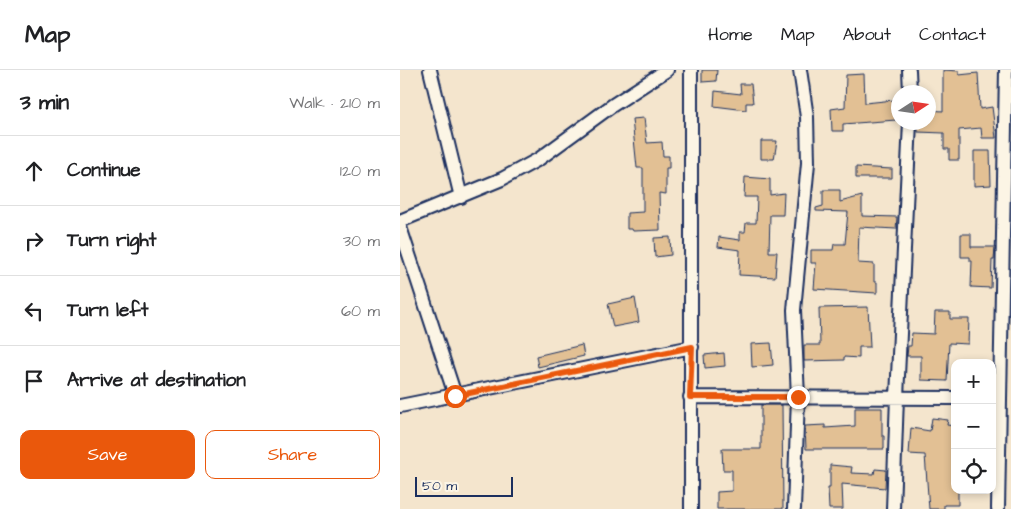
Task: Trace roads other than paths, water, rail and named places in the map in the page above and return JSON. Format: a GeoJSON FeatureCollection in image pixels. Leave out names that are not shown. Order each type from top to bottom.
{"type":"FeatureCollection","features":[{"type":"Feature","properties":{"kind":"street"},"geometry":{"type":"LineString","coordinates":[[430,70],[461,197]]}},
{"type":"Feature","properties":{"kind":"street"},"geometry":{"type":"LineString","coordinates":[[400,221],[502,180],[539,158],[613,105],[667,70]]}},
{"type":"Feature","properties":{"kind":"street"},"geometry":{"type":"LineString","coordinates":[[691,70],[691,509]]}},
{"type":"Feature","properties":{"kind":"street"},"geometry":{"type":"LineString","coordinates":[[794,509],[798,397],[794,310],[808,163],[807,117],[800,70]]}},
{"type":"Feature","properties":{"kind":"street"},"geometry":{"type":"LineString","coordinates":[[909,70],[910,85]]}},
{"type":"Feature","properties":{"kind":"street"},"geometry":{"type":"LineString","coordinates":[[998,509],[1006,70]]}},
{"type":"Feature","properties":{"kind":"street"},"geometry":{"type":"LineString","coordinates":[[893,509],[910,130]]}},
{"type":"Feature","properties":{"kind":"street"},"geometry":{"type":"LineString","coordinates":[[400,227],[455,396]]}},
{"type":"Feature","properties":{"kind":"street"},"geometry":{"type":"LineString","coordinates":[[400,406],[692,347]]}},
{"type":"Feature","properties":{"kind":"street"},"geometry":{"type":"LineString","coordinates":[[690,397],[951,398]]}}]}
